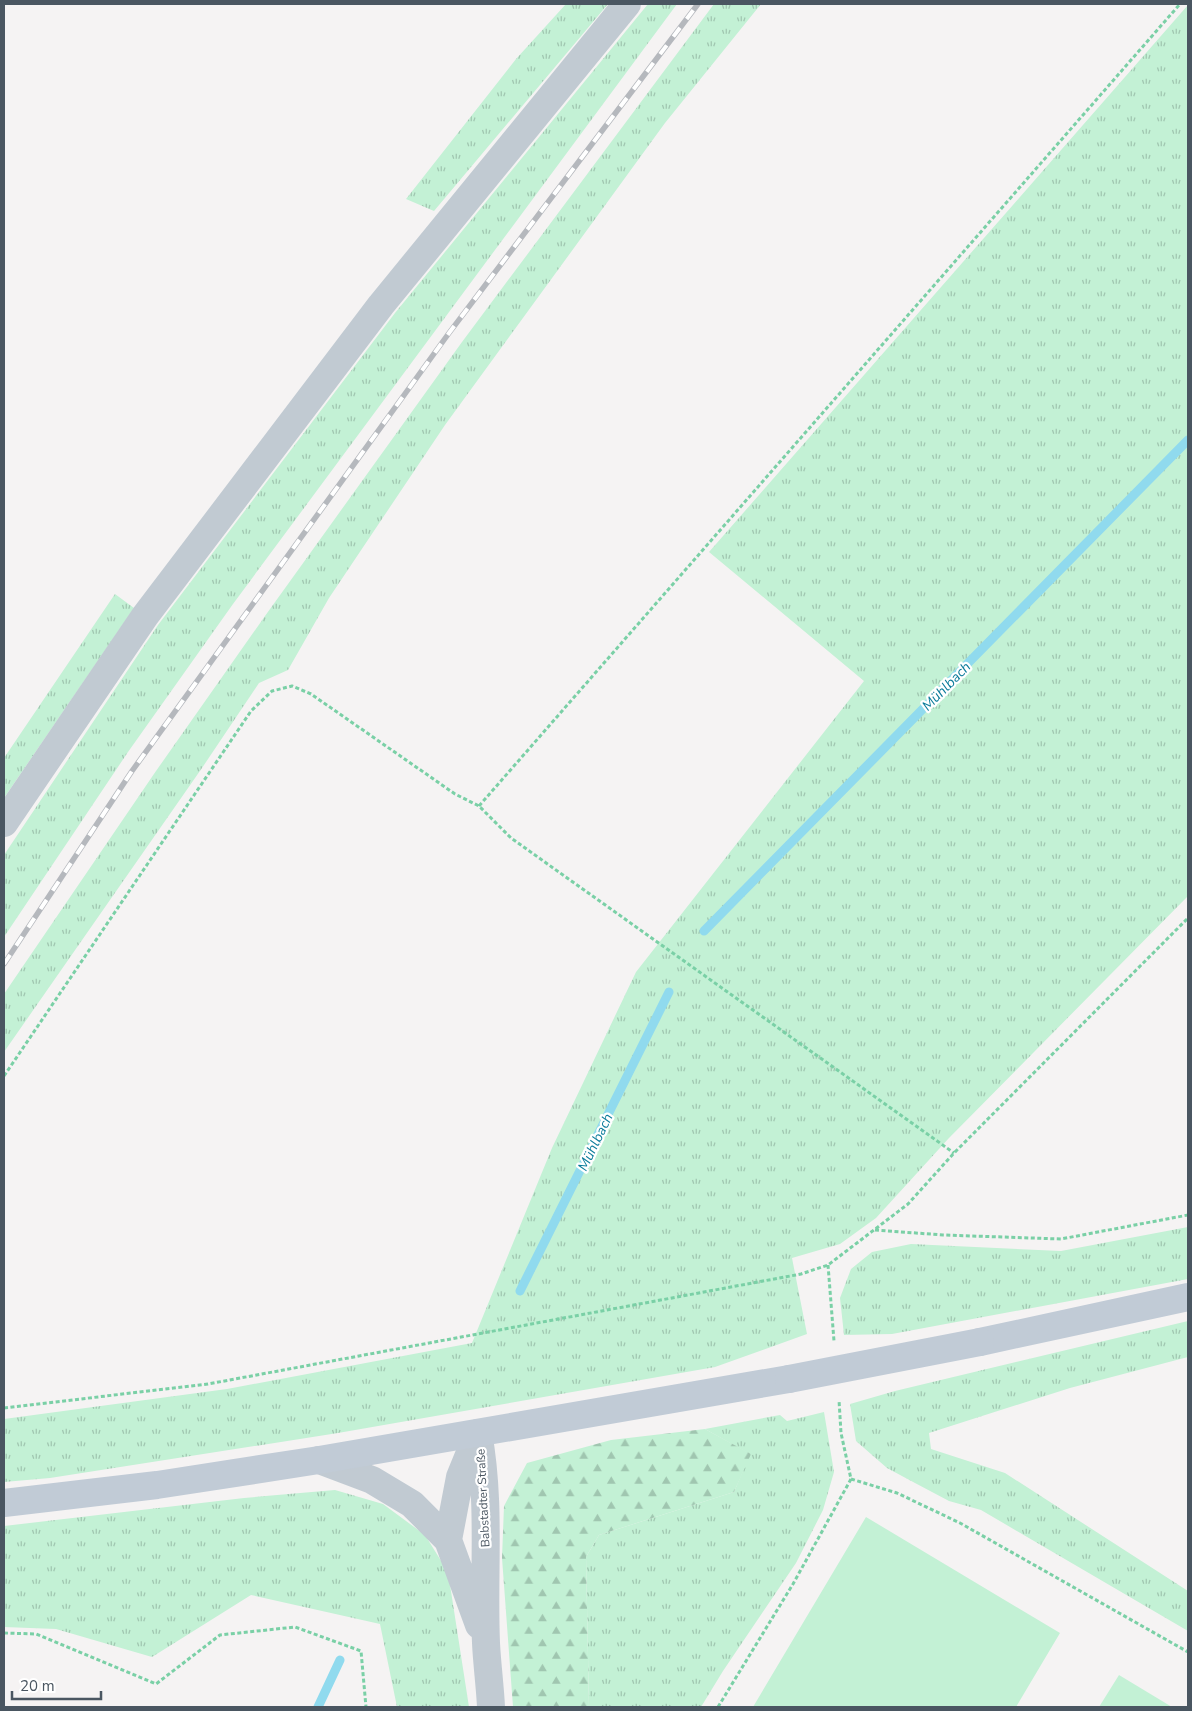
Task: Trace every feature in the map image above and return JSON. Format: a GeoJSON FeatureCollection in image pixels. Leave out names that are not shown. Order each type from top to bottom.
{"type":"FeatureCollection","features":[{"type":"Feature","properties":{"kind":"main road"},"geometry":{"type":"LineString","coordinates":[[4,1502],[157,1485],[478,1434],[789,1379],[980,1342],[1188,1297]]}},
{"type":"Feature","properties":{"kind":"street"},"geometry":{"type":"LineString","coordinates":[[4,823],[145,616],[375,313],[627,4]]}},
{"type":"Feature","properties":{"kind":"street","name":"Babstadter Straße"},"geometry":{"type":"LineString","coordinates":[[448,1540],[460,1477],[478,1434]]}},
{"type":"Feature","properties":{"kind":"street","name":"Babstadter Straße"},"geometry":{"type":"LineString","coordinates":[[478,1434],[484,1463],[486,1643],[492,1707]]}},
{"type":"Feature","properties":{"kind":"street","name":"Babstadter Straße"},"geometry":{"type":"LineString","coordinates":[[319,1460],[372,1480],[412,1504],[448,1540],[486,1643]]}},
{"type":"Feature","properties":{"kind":"path"},"geometry":{"type":"LineString","coordinates":[[478,806],[1180,4]]}},
{"type":"Feature","properties":{"kind":"path"},"geometry":{"type":"LineString","coordinates":[[4,1076],[251,711],[272,691],[292,686],[311,694],[455,794],[478,806],[511,838],[954,1154]]}},
{"type":"Feature","properties":{"kind":"path"},"geometry":{"type":"LineString","coordinates":[[4,1408],[208,1384],[801,1274],[828,1265],[908,1204],[954,1154],[1188,918]]}},
{"type":"Feature","properties":{"kind":"path"},"geometry":{"type":"LineString","coordinates":[[874,1230],[943,1235],[1061,1239],[1188,1215]]}},
{"type":"Feature","properties":{"kind":"path"},"geometry":{"type":"LineString","coordinates":[[718,1707],[793,1584],[851,1479],[841,1433]]}},
{"type":"Feature","properties":{"kind":"path"},"geometry":{"type":"LineString","coordinates":[[851,1479],[897,1493],[960,1523],[1188,1652]]}},
{"type":"Feature","properties":{"kind":"path"},"geometry":{"type":"LineString","coordinates":[[4,1633],[36,1634],[156,1684],[220,1635],[295,1627],[361,1651],[366,1707]]}},
{"type":"Feature","properties":{"kind":"green space"},"geometry":{"type":"Polygon","coordinates":[[[566,4],[608,4],[434,211],[406,199],[516,59],[566,4]]]}},
{"type":"Feature","properties":{"kind":"green space"},"geometry":{"type":"Polygon","coordinates":[[[648,4],[677,4],[233,604],[128,752],[4,937],[4,855],[158,625],[395,313],[648,4]]]}},
{"type":"Feature","properties":{"kind":"green space"},"geometry":{"type":"Polygon","coordinates":[[[714,4],[761,4],[665,123],[445,425],[329,598],[288,670],[259,683],[4,1052],[4,994],[156,771],[265,616],[462,342],[714,4]]]}},
{"type":"Feature","properties":{"kind":"green space"},"geometry":{"type":"Polygon","coordinates":[[[1188,5],[1188,896],[949,1138],[876,1218],[840,1244],[792,1258],[807,1334],[715,1367],[338,1433],[50,1478],[4,1482],[4,1419],[227,1389],[472,1343],[552,1148],[636,972],[864,681],[709,552],[1188,5]]]}},
{"type":"Feature","properties":{"kind":"green space"},"geometry":{"type":"Polygon","coordinates":[[[115,594],[134,608],[4,798],[4,758],[115,594]]]}},
{"type":"Feature","properties":{"kind":"green space"},"geometry":{"type":"Polygon","coordinates":[[[1188,1227],[1188,1279],[892,1334],[844,1335],[840,1298],[851,1269],[872,1252],[911,1244],[1061,1251],[1188,1227]]]}},
{"type":"Feature","properties":{"kind":"green space"},"geometry":{"type":"Polygon","coordinates":[[[1188,1321],[1188,1357],[1070,1388],[929,1433],[931,1449],[1005,1473],[1188,1591],[1188,1631],[981,1510],[949,1501],[887,1468],[856,1441],[850,1404],[895,1391],[1188,1321]]]}},
{"type":"Feature","properties":{"kind":"green space"},"geometry":{"type":"Polygon","coordinates":[[[824,1412],[834,1472],[823,1510],[796,1563],[701,1707],[589,1707],[586,1557],[599,1535],[734,1492],[750,1454],[705,1429],[780,1415],[787,1421],[824,1412]]]}},
{"type":"Feature","properties":{"kind":"green space"},"geometry":{"type":"Polygon","coordinates":[[[705,1429],[751,1454],[734,1492],[599,1535],[586,1557],[589,1707],[513,1707],[502,1558],[504,1506],[527,1463],[611,1440],[705,1429]]]}},
{"type":"Feature","properties":{"kind":"green space"},"geometry":{"type":"Polygon","coordinates":[[[335,1490],[383,1504],[425,1535],[448,1572],[469,1707],[397,1707],[380,1624],[251,1595],[152,1657],[56,1629],[4,1627],[4,1526],[244,1498],[335,1490]]]}},
{"type":"Feature","properties":{"kind":"green space"},"geometry":{"type":"Polygon","coordinates":[[[866,1517],[1060,1633],[1016,1707],[753,1707],[866,1517]]]}},
{"type":"Feature","properties":{"kind":"green space"},"geometry":{"type":"Polygon","coordinates":[[[1119,1675],[1172,1707],[1099,1707],[1119,1675]]]}},
{"type":"Feature","properties":{"kind":"waterway","name":"Mühlbach"},"geometry":{"type":"LineString","coordinates":[[704,931],[1188,440]]}},
{"type":"Feature","properties":{"kind":"waterway","name":"Mühlbach"},"geometry":{"type":"LineString","coordinates":[[520,1291],[669,992]]}},
{"type":"Feature","properties":{"kind":"waterway","name":"Mühlbach"},"geometry":{"type":"LineString","coordinates":[[318,1707],[340,1660]]}},
{"type":"Feature","properties":{"kind":"railway"},"geometry":{"type":"LineString","coordinates":[[4,964],[132,771],[449,333],[698,4]]}}]}
